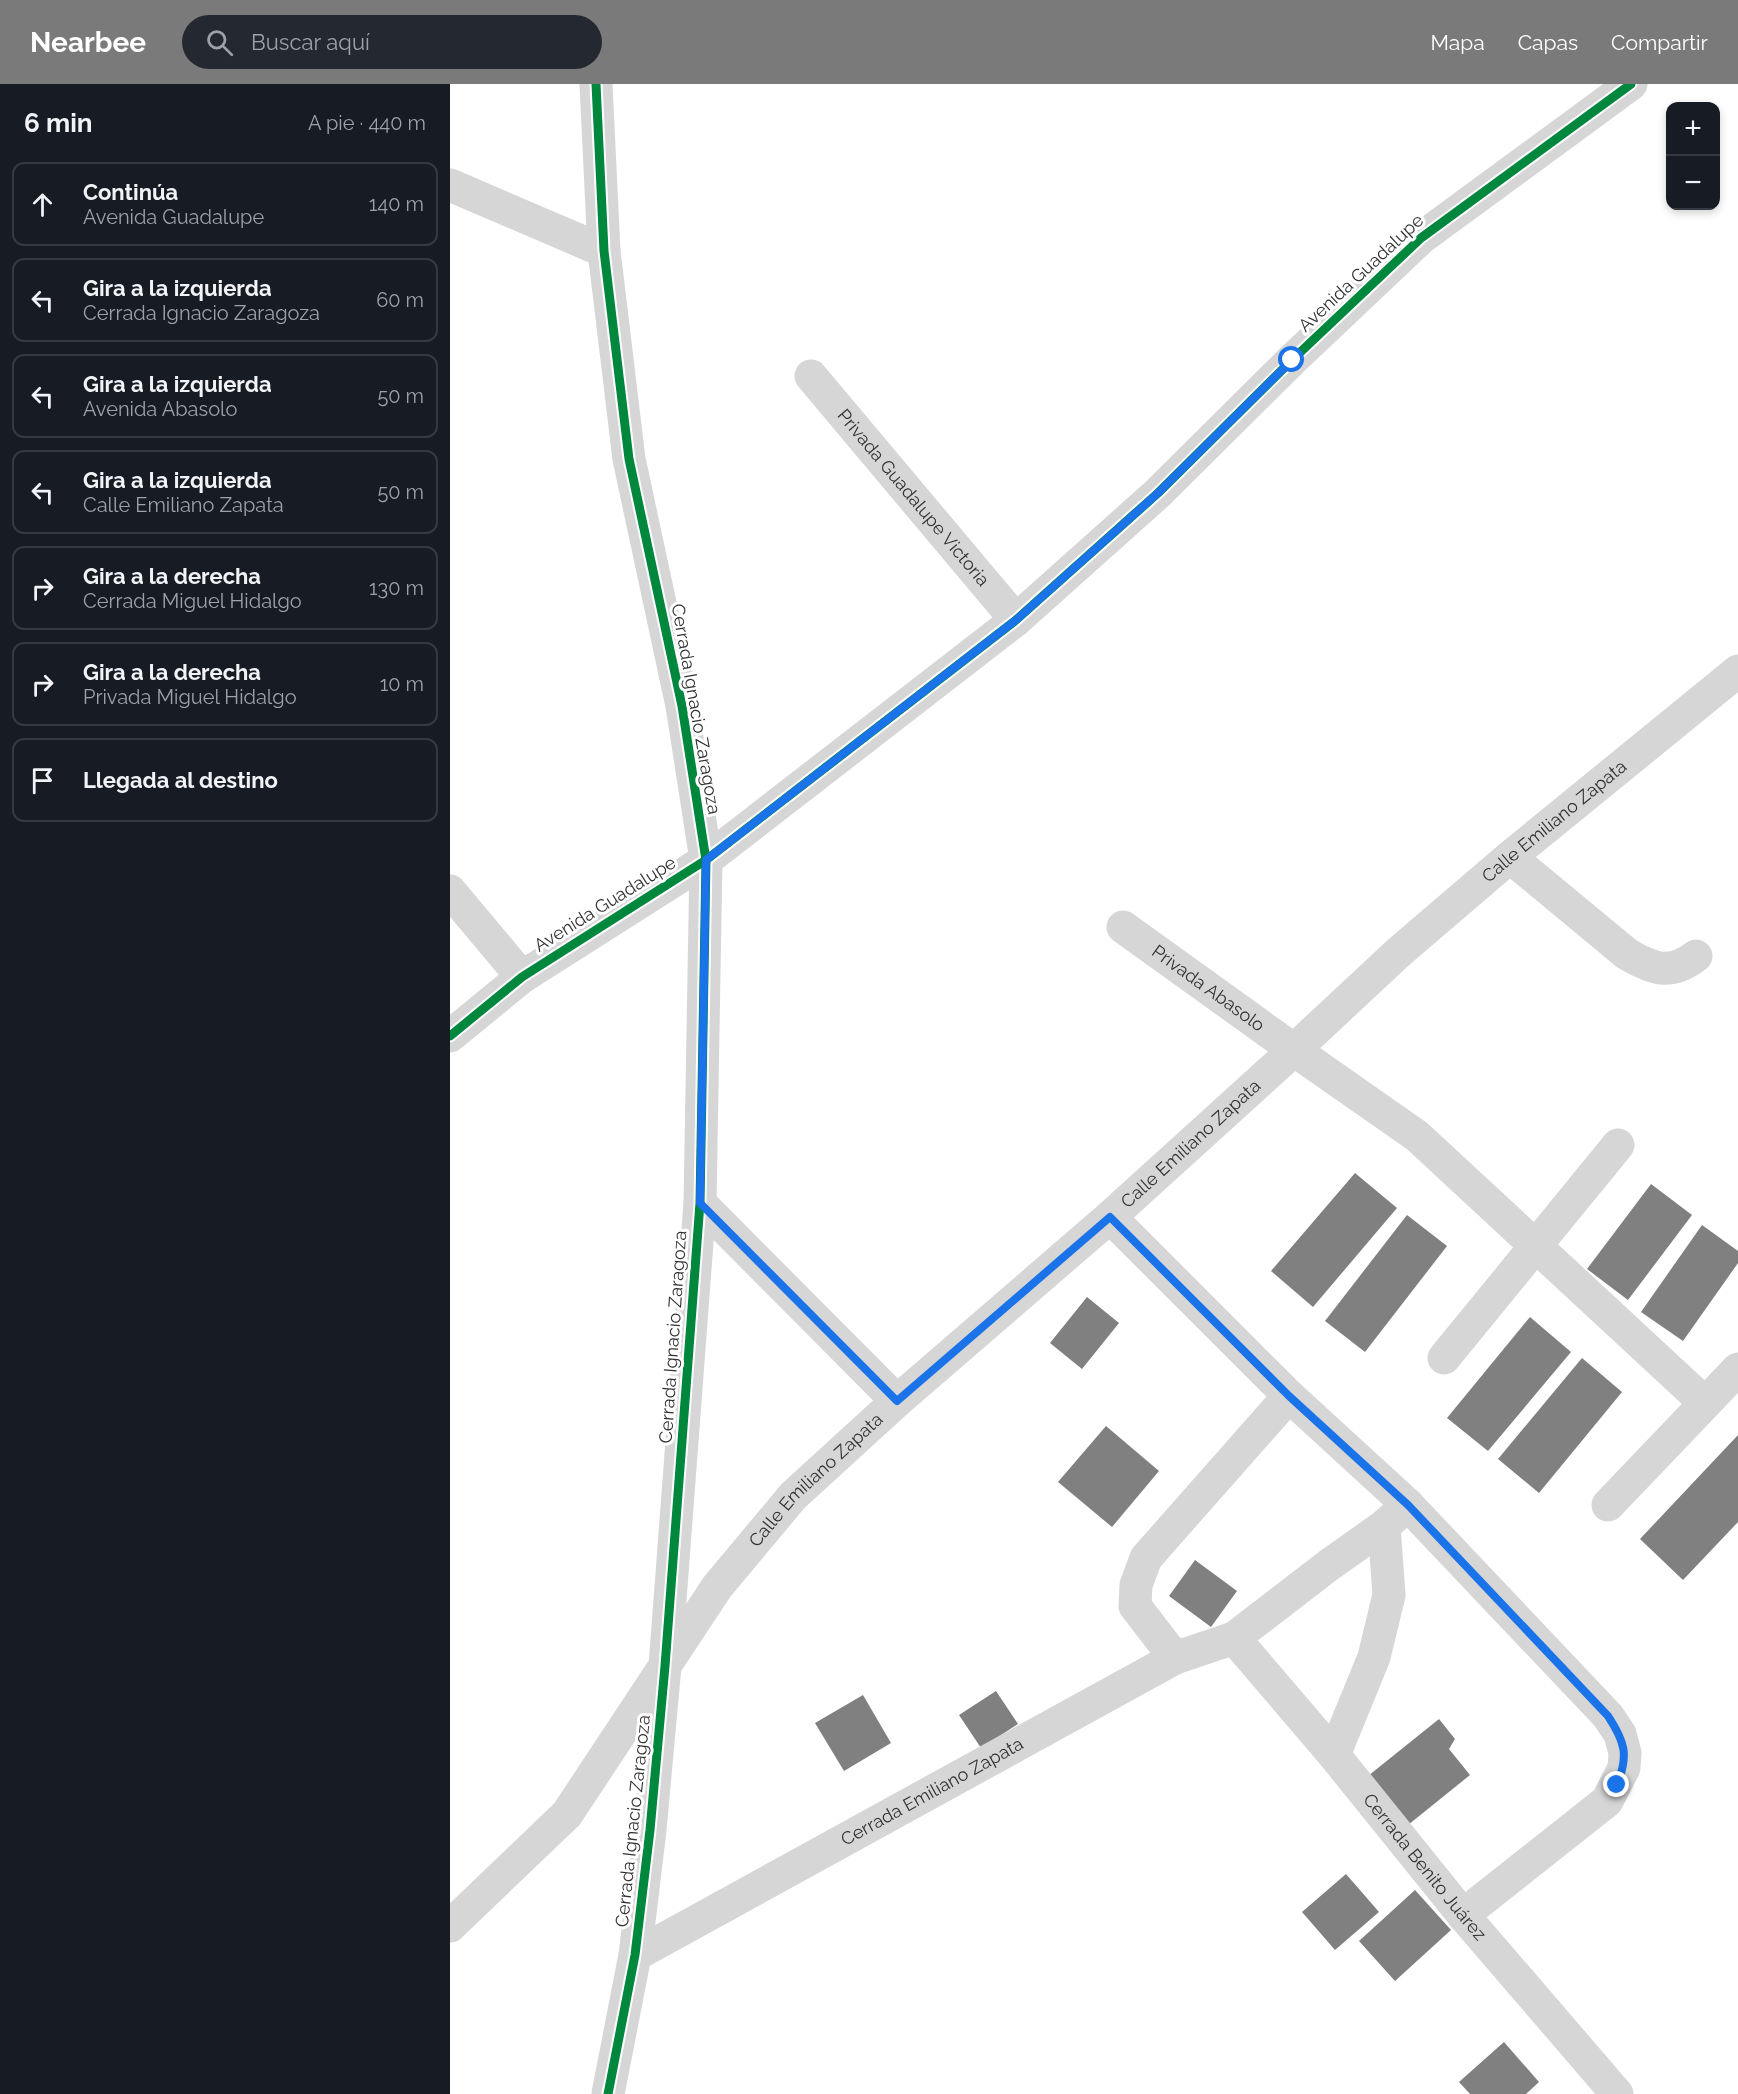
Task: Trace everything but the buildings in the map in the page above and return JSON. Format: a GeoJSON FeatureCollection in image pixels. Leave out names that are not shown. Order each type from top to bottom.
{"type":"FeatureCollection","features":[{"type":"Feature","properties":{"kind":"street","name":"Cerrada Ignacio Zaragoza"},"geometry":{"type":"LineString","coordinates":[[596,84],[604,251],[629,459],[682,706],[706,860],[700,1203],[665,1666],[650,1830],[635,1955],[608,2094]]}},
{"type":"Feature","properties":{"kind":"street","name":"Avenida Guadalupe"},"geometry":{"type":"LineString","coordinates":[[450,1036],[522,977],[706,860],[1016,620],[1158,493],[1292,360],[1421,238],[1631,84]]}},
{"type":"Feature","properties":{"kind":"street"},"geometry":{"type":"LineString","coordinates":[[450,185],[604,251]]}},
{"type":"Feature","properties":{"kind":"street","name":"Privada Guadalupe Victoria"},"geometry":{"type":"LineString","coordinates":[[811,376],[1016,620]]}},
{"type":"Feature","properties":{"kind":"street","name":"Calle Emiliano Zapata"},"geometry":{"type":"LineString","coordinates":[[450,1926],[567,1814],[717,1587],[793,1496],[897,1401],[1110,1217],[1399,952],[1510,857],[1738,671]]}},
{"type":"Feature","properties":{"kind":"street"},"geometry":{"type":"LineString","coordinates":[[1510,857],[1627,954],[1646,965],[1664,968],[1684,965],[1696,956]]}},
{"type":"Feature","properties":{"kind":"street"},"geometry":{"type":"LineString","coordinates":[[450,891],[522,977]]}},
{"type":"Feature","properties":{"kind":"street","name":"Privada Abasolo"},"geometry":{"type":"LineString","coordinates":[[1123,927],[1417,1136],[1705,1403]]}},
{"type":"Feature","properties":{"kind":"street"},"geometry":{"type":"LineString","coordinates":[[1444,1358],[1618,1145]]}},
{"type":"Feature","properties":{"kind":"street"},"geometry":{"type":"LineString","coordinates":[[700,1203],[897,1401]]}},
{"type":"Feature","properties":{"kind":"street"},"geometry":{"type":"LineString","coordinates":[[1110,1217],[1289,1396],[1408,1505],[1608,1716],[1620,1734],[1625,1753],[1624,1768],[1607,1801],[1463,1915]]}},
{"type":"Feature","properties":{"kind":"street"},"geometry":{"type":"LineString","coordinates":[[1608,1505],[1738,1369]]}},
{"type":"Feature","properties":{"kind":"street"},"geometry":{"type":"LineString","coordinates":[[1176,1658],[1135,1606],[1136,1585],[1146,1558],[1289,1396]]}},
{"type":"Feature","properties":{"kind":"street","name":"Cerrada Emiliano Zapata"},"geometry":{"type":"LineString","coordinates":[[635,1955],[1176,1658],[1234,1638],[1384,1526],[1408,1505]]}},
{"type":"Feature","properties":{"kind":"street"},"geometry":{"type":"LineString","coordinates":[[1334,1755],[1374,1657],[1389,1595],[1384,1526]]}},
{"type":"Feature","properties":{"kind":"street","name":"Cerrada Benito Juárez"},"geometry":{"type":"LineString","coordinates":[[1234,1638],[1334,1755],[1463,1915],[1617,2094]]}},
{"type":"Feature","properties":{"kind":"cycle path"},"geometry":{"type":"LineString","coordinates":[[596,84],[604,251],[629,459],[682,706],[706,860],[700,1203],[665,1666],[650,1830],[635,1955],[608,2094]]}},
{"type":"Feature","properties":{"kind":"cycle path"},"geometry":{"type":"LineString","coordinates":[[450,1036],[522,977],[706,860],[1016,620],[1158,493],[1292,360],[1421,238],[1631,84]]}},
{"type":"Feature","properties":{"kind":"route"},"geometry":{"type":"LineString","coordinates":[[1292,360],[1158,493],[1016,620],[706,860],[700,1203],[897,1401],[1110,1217],[1289,1396],[1408,1505],[1608,1716],[1620,1734],[1625,1753],[1624,1768],[1617,1785]]}}]}
